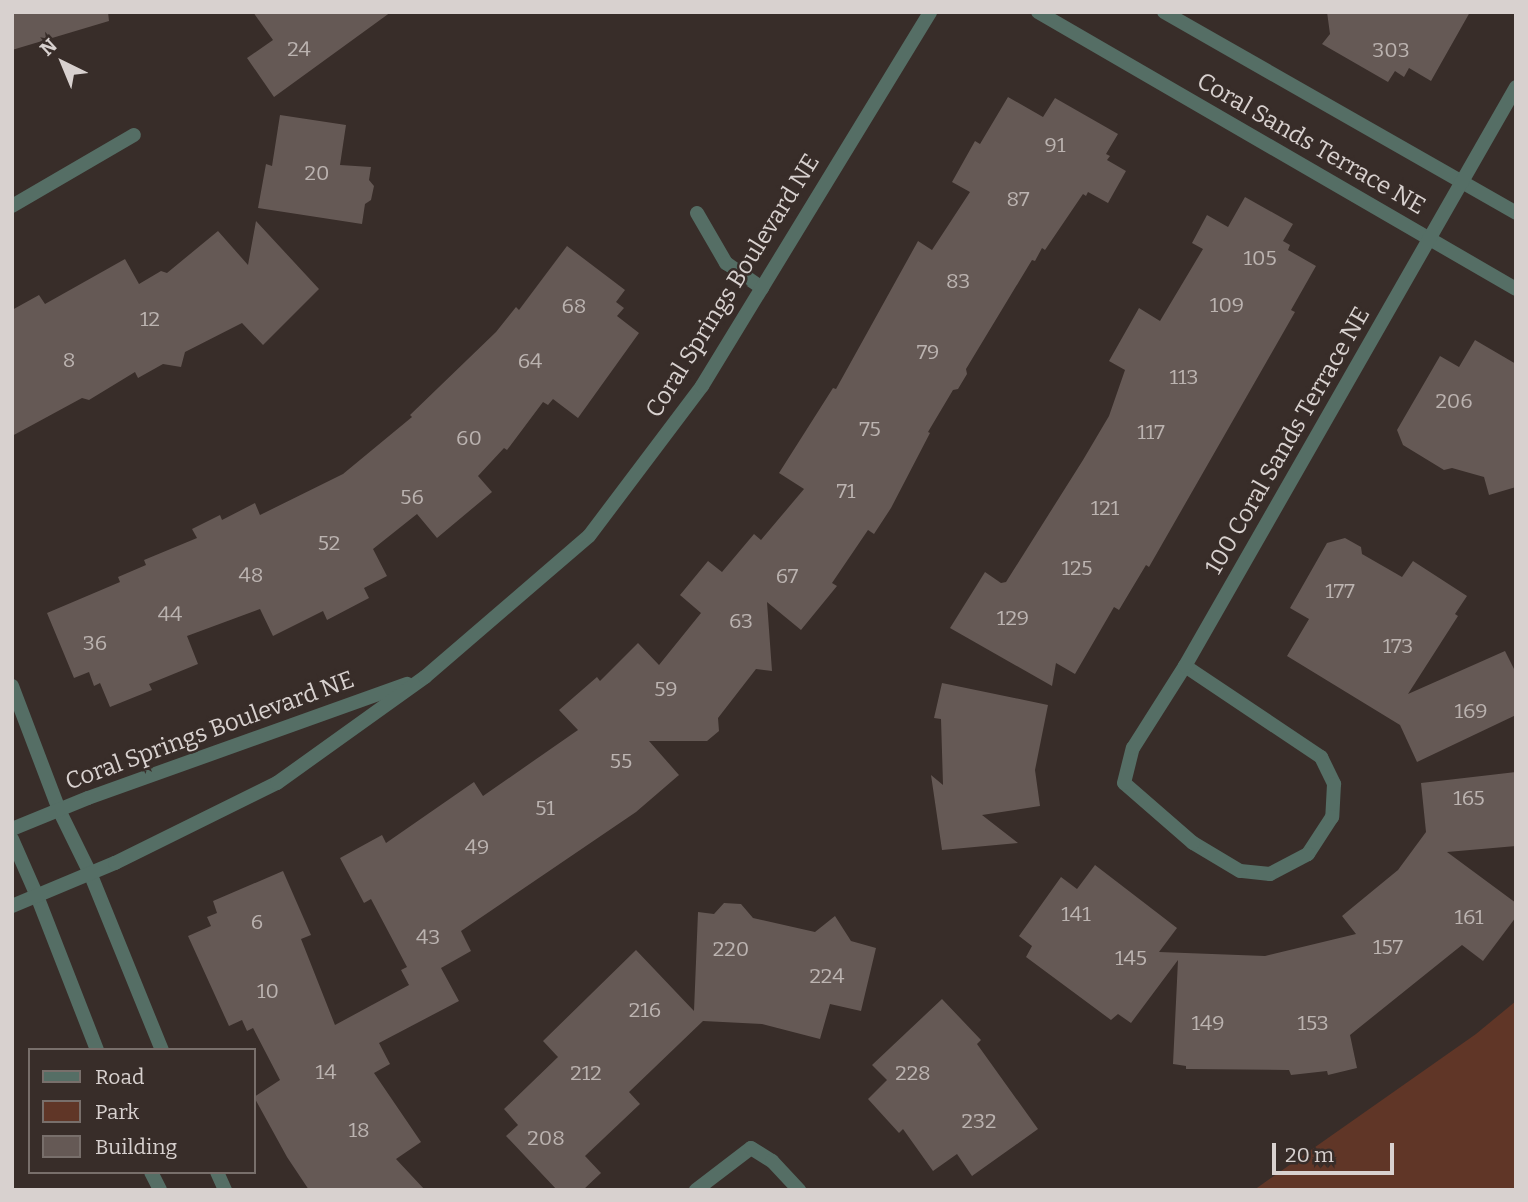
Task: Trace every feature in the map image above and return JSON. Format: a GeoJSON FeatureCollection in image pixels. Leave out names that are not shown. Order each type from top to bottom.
{"type":"FeatureCollection","features":[{"type":"Feature","properties":{"kind":"street","name":"Coral Springs Boulevard NE"},"geometry":{"type":"LineString","coordinates":[[12,906],[90,873],[277,783],[425,677],[589,536],[702,386],[930,12]]}},
{"type":"Feature","properties":{"kind":"street","name":"Coral Sands Terrace NE"},"geometry":{"type":"LineString","coordinates":[[1038,12],[1429,239],[1460,182],[1164,12]]}},
{"type":"Feature","properties":{"kind":"street"},"geometry":{"type":"LineString","coordinates":[[1516,86],[1460,182],[1516,213]]}},
{"type":"Feature","properties":{"kind":"street"},"geometry":{"type":"LineString","coordinates":[[12,206],[134,135]]}},
{"type":"Feature","properties":{"kind":"street"},"geometry":{"type":"LineString","coordinates":[[697,213],[726,263],[762,288]]}},
{"type":"Feature","properties":{"kind":"street"},"geometry":{"type":"LineString","coordinates":[[1429,239],[1516,289]]}},
{"type":"Feature","properties":{"kind":"street","name":"100 Coral Sands Terrace NE"},"geometry":{"type":"LineString","coordinates":[[1185,666],[1321,757],[1334,784],[1332,817],[1308,854],[1270,874],[1240,871],[1193,844],[1124,783],[1133,748],[1185,666],[1429,239]]}},
{"type":"Feature","properties":{"kind":"street","name":"Coral Springs Boulevard NE"},"geometry":{"type":"LineString","coordinates":[[12,829],[425,677]]}},
{"type":"Feature","properties":{"kind":"street"},"geometry":{"type":"LineString","coordinates":[[12,686],[59,810],[90,873],[161,1048]]}},
{"type":"Feature","properties":{"kind":"street"},"geometry":{"type":"LineString","coordinates":[[12,839],[96,1048]]}},
{"type":"Feature","properties":{"kind":"street"},"geometry":{"type":"LineString","coordinates":[[696,1190],[751,1148],[772,1161],[799,1190]]}},
{"type":"Feature","properties":{"kind":"street"},"geometry":{"type":"LineString","coordinates":[[152,1174],[160,1190]]}},
{"type":"Feature","properties":{"kind":"street"},"geometry":{"type":"LineString","coordinates":[[218,1174],[225,1190]]}},
{"type":"Feature","properties":{"kind":"green space"},"geometry":{"type":"Polygon","coordinates":[[[1516,1001],[1516,1190],[1254,1190],[1476,1034],[1516,1001]]]}},
{"type":"Feature","properties":{"kind":"building"},"geometry":{"type":"Polygon","coordinates":[[[12,12],[108,12],[109,21],[12,50],[12,12]]]}},
{"type":"Feature","properties":{"kind":"building"},"geometry":{"type":"Polygon","coordinates":[[[253,12],[391,12],[274,97],[247,58],[273,40],[253,12]]]}},
{"type":"Feature","properties":{"kind":"building"},"geometry":{"type":"Polygon","coordinates":[[[1327,12],[1470,12],[1431,81],[1409,68],[1404,77],[1395,71],[1388,82],[1322,44],[1330,34],[1327,12]]]}},
{"type":"Feature","properties":{"kind":"building"},"geometry":{"type":"Polygon","coordinates":[[[1008,97],[1043,117],[1055,98],[1118,134],[1106,154],[1110,156],[1107,160],[1126,171],[1108,203],[1088,192],[1086,196],[1083,194],[1045,250],[1042,248],[1035,261],[1032,260],[966,369],[967,374],[958,389],[953,390],[928,432],[930,433],[891,508],[874,534],[868,530],[832,583],[837,586],[801,630],[767,602],[772,671],[756,669],[718,718],[719,731],[707,741],[649,741],[679,775],[636,812],[461,931],[471,951],[441,968],[459,1001],[379,1043],[390,1064],[374,1073],[421,1142],[396,1159],[425,1190],[309,1190],[256,1101],[256,1096],[280,1080],[253,1028],[247,1031],[242,1020],[229,1026],[188,936],[211,926],[207,917],[217,913],[213,901],[283,871],[311,935],[301,939],[335,1025],[409,985],[401,970],[407,967],[371,899],[364,903],[340,858],[382,835],[386,843],[474,782],[483,796],[578,730],[559,710],[597,677],[600,681],[638,643],[659,665],[701,613],[680,595],[708,561],[722,572],[754,534],[761,540],[804,489],[779,473],[833,388],[836,389],[918,241],[932,250],[970,192],[952,182],[975,141],[980,144],[1008,97]]]}},
{"type":"Feature","properties":{"kind":"building"},"geometry":{"type":"Polygon","coordinates":[[[280,115],[346,125],[340,165],[371,167],[369,180],[374,186],[371,200],[365,204],[362,224],[258,208],[266,164],[272,166],[280,115]]]}},
{"type":"Feature","properties":{"kind":"building"},"geometry":{"type":"Polygon","coordinates":[[[1245,197],[1293,224],[1283,241],[1290,245],[1288,250],[1316,266],[1291,310],[1295,312],[1149,567],[1146,565],[1119,610],[1114,607],[1075,674],[1056,663],[1052,686],[950,628],[985,572],[1001,583],[1006,582],[1109,416],[1125,370],[1109,361],[1139,308],[1160,321],[1203,249],[1192,243],[1207,215],[1228,227],[1245,197]]]}},
{"type":"Feature","properties":{"kind":"building"},"geometry":{"type":"Polygon","coordinates":[[[256,221],[319,289],[263,345],[242,323],[185,352],[181,367],[163,364],[138,378],[135,372],[89,400],[82,398],[12,436],[12,310],[39,295],[45,304],[125,259],[139,284],[161,271],[167,273],[218,231],[248,265],[256,221]]]}},
{"type":"Feature","properties":{"kind":"building"},"geometry":{"type":"Polygon","coordinates":[[[567,246],[625,290],[616,302],[624,308],[617,316],[639,333],[578,418],[553,399],[548,405],[543,402],[507,450],[504,448],[478,476],[492,492],[437,538],[417,514],[373,549],[387,576],[364,588],[369,598],[327,620],[323,611],[273,636],[260,609],[187,636],[198,664],[149,684],[152,690],[110,707],[100,683],[94,686],[89,672],[74,678],[47,613],[120,582],[118,577],[146,565],[144,560],[197,538],[192,529],[220,515],[222,520],[255,503],[260,515],[343,474],[412,417],[410,415],[496,332],[516,307],[519,310],[567,246]]]}},
{"type":"Feature","properties":{"kind":"building"},"geometry":{"type":"Polygon","coordinates":[[[1475,340],[1516,364],[1516,487],[1489,495],[1484,477],[1452,468],[1444,470],[1403,445],[1397,430],[1440,356],[1459,367],[1475,340]]]}},
{"type":"Feature","properties":{"kind":"building"},"geometry":{"type":"Polygon","coordinates":[[[1345,538],[1361,547],[1362,554],[1402,577],[1413,561],[1467,596],[1455,614],[1458,616],[1408,694],[1505,651],[1516,673],[1516,715],[1417,762],[1400,725],[1287,656],[1309,619],[1290,608],[1327,543],[1345,538]]]}},
{"type":"Feature","properties":{"kind":"building"},"geometry":{"type":"Polygon","coordinates":[[[942,683],[1048,705],[1035,770],[1040,806],[982,815],[1018,843],[942,850],[931,775],[943,785],[941,719],[934,718],[942,683]]]}},
{"type":"Feature","properties":{"kind":"building"},"geometry":{"type":"Polygon","coordinates":[[[1516,772],[1516,846],[1447,852],[1516,903],[1516,917],[1483,961],[1462,945],[1350,1035],[1357,1068],[1328,1075],[1327,1071],[1291,1075],[1289,1070],[1186,1069],[1186,1066],[1173,1064],[1178,960],[1131,1023],[1118,1014],[1111,1020],[1026,957],[1032,946],[1019,936],[1061,877],[1077,889],[1095,865],[1177,928],[1159,952],[1265,956],[1356,934],[1342,916],[1398,870],[1426,832],[1421,783],[1516,772]]]}},
{"type":"Feature","properties":{"kind":"building"},"geometry":{"type":"Polygon","coordinates":[[[724,903],[741,904],[753,918],[815,932],[835,916],[851,941],[876,948],[861,1011],[830,1004],[820,1039],[762,1024],[703,1021],[629,1092],[640,1104],[585,1156],[601,1173],[583,1190],[557,1190],[506,1136],[518,1125],[504,1109],[558,1057],[543,1041],[636,950],[694,1011],[698,912],[714,914],[724,903]]]}},
{"type":"Feature","properties":{"kind":"building"},"geometry":{"type":"Polygon","coordinates":[[[942,999],[981,1040],[977,1044],[1038,1129],[972,1176],[957,1154],[933,1171],[903,1129],[899,1133],[868,1099],[887,1080],[872,1065],[942,999]]]}}]}
